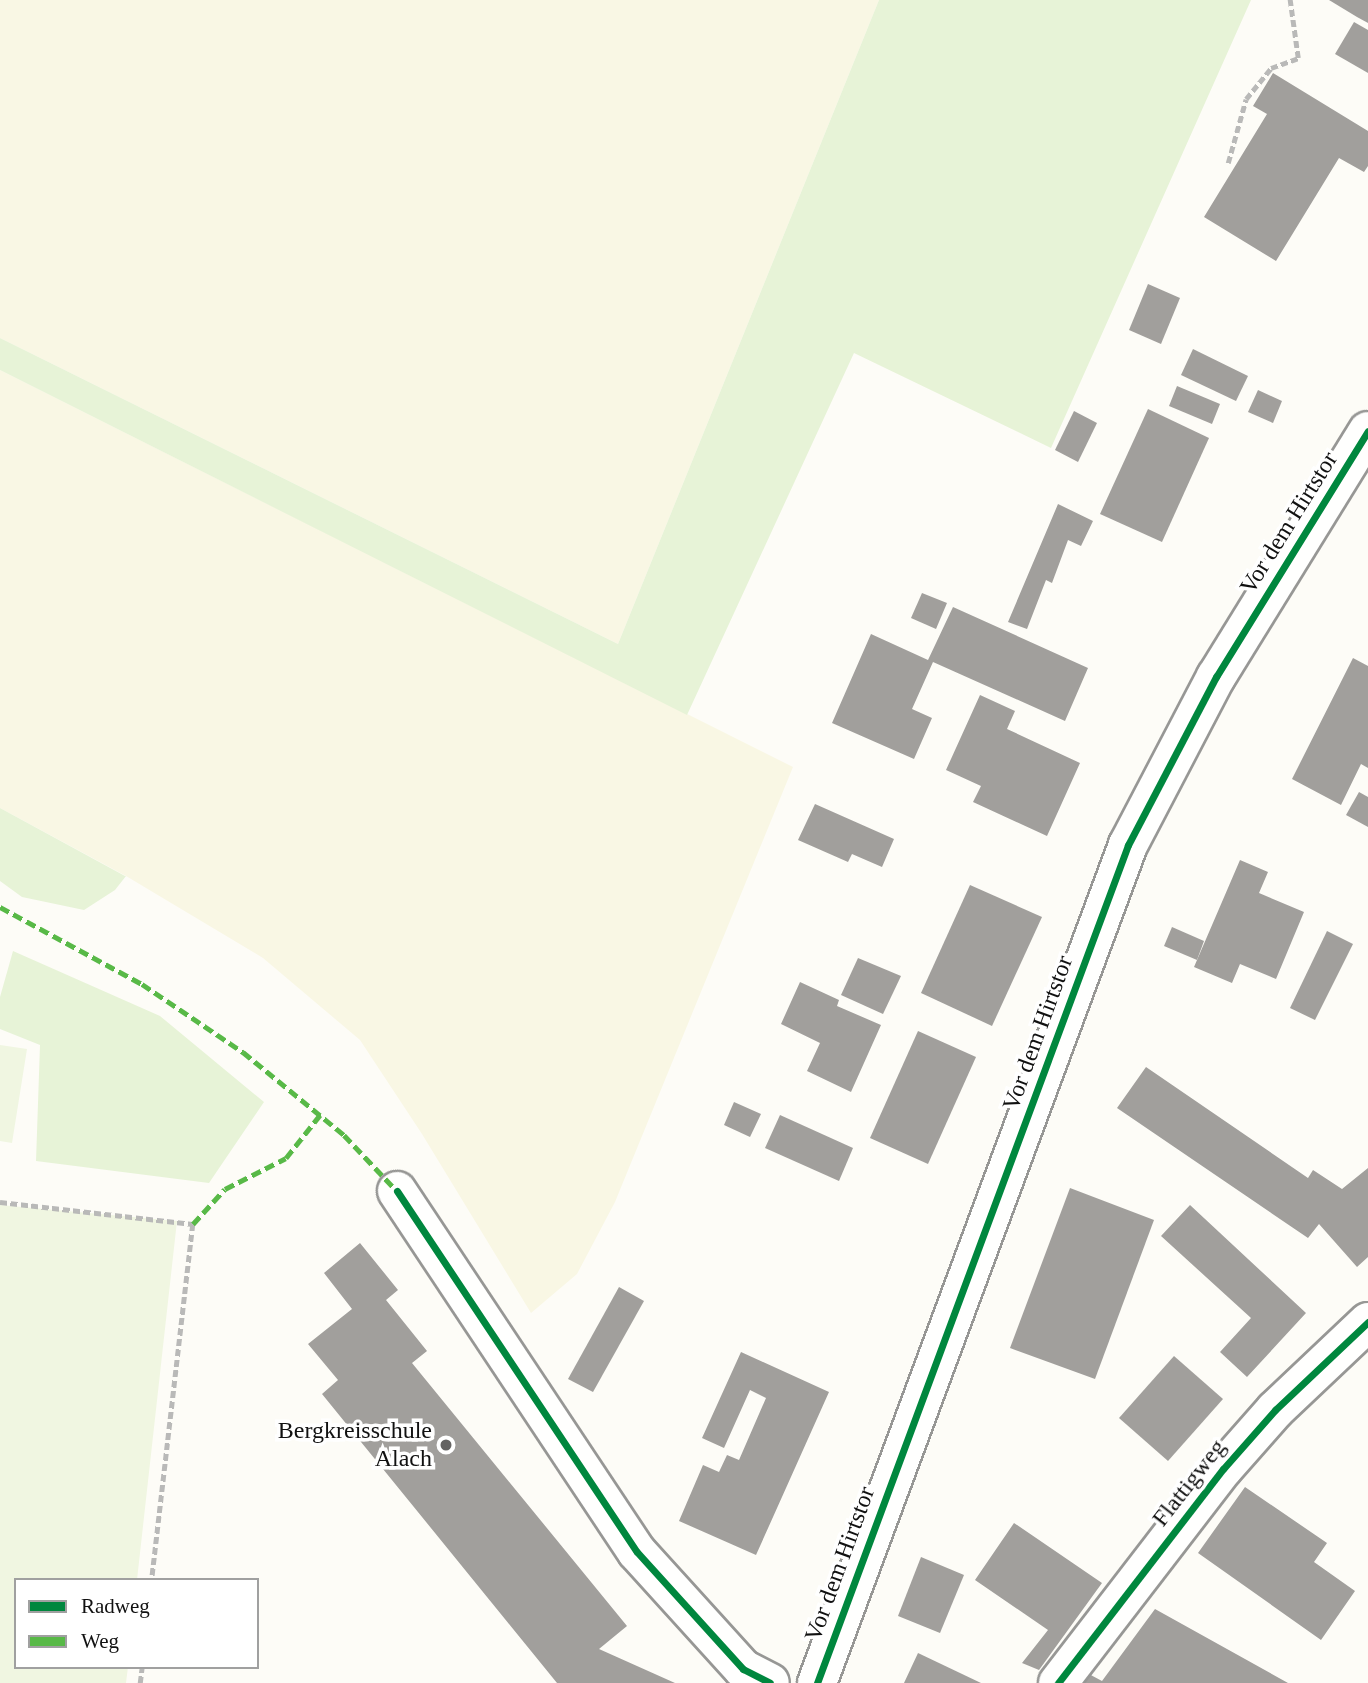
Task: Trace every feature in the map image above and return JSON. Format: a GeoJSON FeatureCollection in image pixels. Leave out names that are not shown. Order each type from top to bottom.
{"type":"FeatureCollection","features":[{"type":"Feature","properties":{"kind":"street","name":"Vor dem Hirtstor"},"geometry":{"type":"LineString","coordinates":[[817,1683],[1128,845],[1216,677],[1368,431]]}},
{"type":"Feature","properties":{"kind":"street"},"geometry":{"type":"LineString","coordinates":[[397,1191],[637,1552],[743,1669],[770,1683]]}},
{"type":"Feature","properties":{"kind":"street","name":"Flattigweg"},"geometry":{"type":"LineString","coordinates":[[1058,1683],[1232,1459],[1275,1410],[1368,1322]]}},
{"type":"Feature","properties":{"kind":"path"},"geometry":{"type":"LineString","coordinates":[[1228,163],[1246,99],[1271,68],[1298,58],[1290,0]]}},
{"type":"Feature","properties":{"kind":"path"},"geometry":{"type":"LineString","coordinates":[[0,1202],[193,1224],[152,1578]]}},
{"type":"Feature","properties":{"kind":"shaded area"},"geometry":{"type":"Polygon","coordinates":[[[0,0],[879,0],[618,644],[0,338],[0,0]]]}},
{"type":"Feature","properties":{"kind":"shaded area"},"geometry":{"type":"Polygon","coordinates":[[[0,370],[793,767],[615,1202],[577,1274],[531,1313],[422,1134],[360,1040],[263,958],[126,876],[0,808],[0,370]]]}},
{"type":"Feature","properties":{"kind":"green space"},"geometry":{"type":"Polygon","coordinates":[[[879,0],[1251,0],[1051,448],[854,353],[687,715],[0,370],[0,338],[618,644],[879,0]]]}},
{"type":"Feature","properties":{"kind":"green space"},"geometry":{"type":"Polygon","coordinates":[[[0,808],[126,876],[115,890],[84,910],[22,897],[0,881],[0,808]]]}},
{"type":"Feature","properties":{"kind":"green space"},"geometry":{"type":"Polygon","coordinates":[[[13,951],[160,1016],[264,1102],[209,1183],[36,1161],[40,1045],[0,1029],[0,997],[13,951]]]}},
{"type":"Feature","properties":{"kind":"green space"},"geometry":{"type":"Polygon","coordinates":[[[0,1045],[27,1049],[12,1143],[0,1141],[0,1045]]]}},
{"type":"Feature","properties":{"kind":"green space"},"geometry":{"type":"Polygon","coordinates":[[[0,1205],[177,1221],[137,1578],[14,1578],[14,1669],[128,1669],[126,1683],[0,1683],[0,1205]]]}},
{"type":"Feature","properties":{"kind":"building"},"geometry":{"type":"Polygon","coordinates":[[[1329,0],[1368,0],[1368,23],[1357,17],[1329,0]]]}},
{"type":"Feature","properties":{"kind":"building"},"geometry":{"type":"Polygon","coordinates":[[[1354,22],[1368,30],[1368,73],[1335,54],[1354,22]]]}},
{"type":"Feature","properties":{"kind":"building"},"geometry":{"type":"Polygon","coordinates":[[[1273,73],[1368,131],[1368,166],[1364,172],[1339,158],[1276,261],[1204,217],[1267,114],[1253,106],[1273,73]]]}},
{"type":"Feature","properties":{"kind":"building"},"geometry":{"type":"Polygon","coordinates":[[[1148,284],[1180,298],[1161,344],[1129,330],[1148,284]]]}},
{"type":"Feature","properties":{"kind":"building"},"geometry":{"type":"Polygon","coordinates":[[[1193,349],[1248,376],[1236,401],[1181,375],[1193,349]]]}},
{"type":"Feature","properties":{"kind":"building"},"geometry":{"type":"Polygon","coordinates":[[[1177,386],[1220,404],[1212,424],[1169,406],[1177,386]]]}},
{"type":"Feature","properties":{"kind":"building"},"geometry":{"type":"Polygon","coordinates":[[[1258,390],[1282,401],[1273,423],[1248,412],[1258,390]]]}},
{"type":"Feature","properties":{"kind":"building"},"geometry":{"type":"Polygon","coordinates":[[[1148,409],[1209,438],[1162,542],[1100,514],[1148,409]]]}},
{"type":"Feature","properties":{"kind":"building"},"geometry":{"type":"Polygon","coordinates":[[[1074,411],[1097,423],[1078,462],[1055,450],[1074,411]]]}},
{"type":"Feature","properties":{"kind":"building"},"geometry":{"type":"Polygon","coordinates":[[[1058,504],[1093,521],[1081,546],[1068,540],[1052,583],[1046,580],[1027,629],[1008,622],[1058,504]]]}},
{"type":"Feature","properties":{"kind":"building"},"geometry":{"type":"Polygon","coordinates":[[[922,593],[947,603],[936,629],[911,618],[922,593]]]}},
{"type":"Feature","properties":{"kind":"building"},"geometry":{"type":"Polygon","coordinates":[[[953,607],[1088,668],[1065,721],[933,662],[912,709],[932,718],[914,759],[832,723],[871,634],[928,660],[953,607]]]}},
{"type":"Feature","properties":{"kind":"building"},"geometry":{"type":"Polygon","coordinates":[[[1353,658],[1368,666],[1368,768],[1361,764],[1341,805],[1292,779],[1353,658]]]}},
{"type":"Feature","properties":{"kind":"building"},"geometry":{"type":"Polygon","coordinates":[[[980,695],[1015,711],[1007,729],[1080,763],[1047,836],[973,802],[981,786],[946,770],[980,695]]]}},
{"type":"Feature","properties":{"kind":"building"},"geometry":{"type":"Polygon","coordinates":[[[1359,792],[1368,797],[1368,827],[1346,815],[1359,792]]]}},
{"type":"Feature","properties":{"kind":"building"},"geometry":{"type":"Polygon","coordinates":[[[815,804],[894,839],[882,867],[852,854],[848,862],[798,840],[815,804]]]}},
{"type":"Feature","properties":{"kind":"building"},"geometry":{"type":"Polygon","coordinates":[[[1240,860],[1268,872],[1259,893],[1304,912],[1276,979],[1240,964],[1232,983],[1194,967],[1240,860]]]}},
{"type":"Feature","properties":{"kind":"building"},"geometry":{"type":"Polygon","coordinates":[[[970,885],[1042,917],[992,1026],[921,993],[970,885]]]}},
{"type":"Feature","properties":{"kind":"building"},"geometry":{"type":"Polygon","coordinates":[[[1172,927],[1204,941],[1197,960],[1164,946],[1172,927]]]}},
{"type":"Feature","properties":{"kind":"building"},"geometry":{"type":"Polygon","coordinates":[[[1327,931],[1353,944],[1315,1020],[1290,1008],[1327,931]]]}},
{"type":"Feature","properties":{"kind":"building"},"geometry":{"type":"Polygon","coordinates":[[[858,958],[901,976],[883,1014],[841,995],[858,958]]]}},
{"type":"Feature","properties":{"kind":"building"},"geometry":{"type":"Polygon","coordinates":[[[800,982],[839,1000],[837,1006],[881,1025],[851,1092],[807,1071],[820,1043],[781,1024],[800,982]]]}},
{"type":"Feature","properties":{"kind":"building"},"geometry":{"type":"Polygon","coordinates":[[[918,1031],[976,1057],[928,1164],[870,1138],[918,1031]]]}},
{"type":"Feature","properties":{"kind":"building"},"geometry":{"type":"Polygon","coordinates":[[[1146,1067],[1308,1178],[1313,1170],[1342,1189],[1368,1168],[1368,1257],[1357,1267],[1319,1224],[1308,1238],[1117,1108],[1146,1067]]]}},
{"type":"Feature","properties":{"kind":"building"},"geometry":{"type":"Polygon","coordinates":[[[734,1102],[761,1114],[750,1137],[724,1125],[734,1102]]]}},
{"type":"Feature","properties":{"kind":"building"},"geometry":{"type":"Polygon","coordinates":[[[780,1115],[853,1148],[839,1181],[765,1148],[780,1115]]]}},
{"type":"Feature","properties":{"kind":"building"},"geometry":{"type":"Polygon","coordinates":[[[1070,1188],[1154,1220],[1095,1379],[1010,1348],[1070,1188]]]}},
{"type":"Feature","properties":{"kind":"building"},"geometry":{"type":"Polygon","coordinates":[[[1190,1205],[1306,1313],[1247,1377],[1220,1352],[1251,1318],[1161,1236],[1190,1205]]]}},
{"type":"Feature","properties":{"kind":"building"},"geometry":{"type":"Polygon","coordinates":[[[360,1243],[398,1290],[386,1300],[427,1351],[412,1363],[627,1626],[599,1649],[675,1683],[557,1683],[322,1394],[338,1380],[308,1344],[352,1309],[324,1273],[360,1243]]]}},
{"type":"Feature","properties":{"kind":"building"},"geometry":{"type":"Polygon","coordinates":[[[619,1287],[644,1301],[593,1392],[568,1379],[619,1287]]]}},
{"type":"Feature","properties":{"kind":"building"},"geometry":{"type":"Polygon","coordinates":[[[741,1352],[829,1392],[756,1555],[679,1521],[703,1465],[719,1472],[727,1455],[739,1460],[766,1398],[750,1390],[724,1448],[702,1438],[741,1352]]]}},
{"type":"Feature","properties":{"kind":"building"},"geometry":{"type":"Polygon","coordinates":[[[1174,1356],[1223,1399],[1168,1461],[1119,1418],[1174,1356]]]}},
{"type":"Feature","properties":{"kind":"building"},"geometry":{"type":"Polygon","coordinates":[[[1245,1487],[1327,1543],[1314,1562],[1355,1591],[1321,1640],[1198,1553],[1245,1487]]]}},
{"type":"Feature","properties":{"kind":"building"},"geometry":{"type":"Polygon","coordinates":[[[1014,1523],[1102,1583],[1039,1670],[1022,1663],[1048,1630],[975,1580],[1014,1523]]]}},
{"type":"Feature","properties":{"kind":"building"},"geometry":{"type":"Polygon","coordinates":[[[921,1557],[964,1575],[940,1633],[898,1616],[921,1557]]]}},
{"type":"Feature","properties":{"kind":"building"},"geometry":{"type":"Polygon","coordinates":[[[1155,1609],[1288,1683],[1082,1683],[1087,1673],[1102,1681],[1155,1609]]]}},
{"type":"Feature","properties":{"kind":"building"},"geometry":{"type":"Polygon","coordinates":[[[918,1653],[981,1683],[904,1683],[918,1653]]]}},
{"type":"Feature","properties":{"kind":"marked path"},"geometry":{"type":"LineString","coordinates":[[0,907],[142,984],[243,1052],[344,1135],[397,1191]]}},
{"type":"Feature","properties":{"kind":"marked path"},"geometry":{"type":"LineString","coordinates":[[193,1224],[225,1189],[286,1158],[320,1115]]}},
{"type":"Feature","properties":{"kind":"cycle path"},"geometry":{"type":"LineString","coordinates":[[817,1683],[1128,845],[1216,677],[1368,431]]}},
{"type":"Feature","properties":{"kind":"cycle path"},"geometry":{"type":"LineString","coordinates":[[397,1191],[637,1552],[743,1669],[770,1683]]}},
{"type":"Feature","properties":{"kind":"cycle path"},"geometry":{"type":"LineString","coordinates":[[1058,1683],[1223,1469],[1275,1410],[1368,1322]]}},
{"type":"Feature","properties":{"kind":"place","name":"Bergkreisschule Alach"},"geometry":{"type":"Point","coordinates":[446,1445]}}]}
